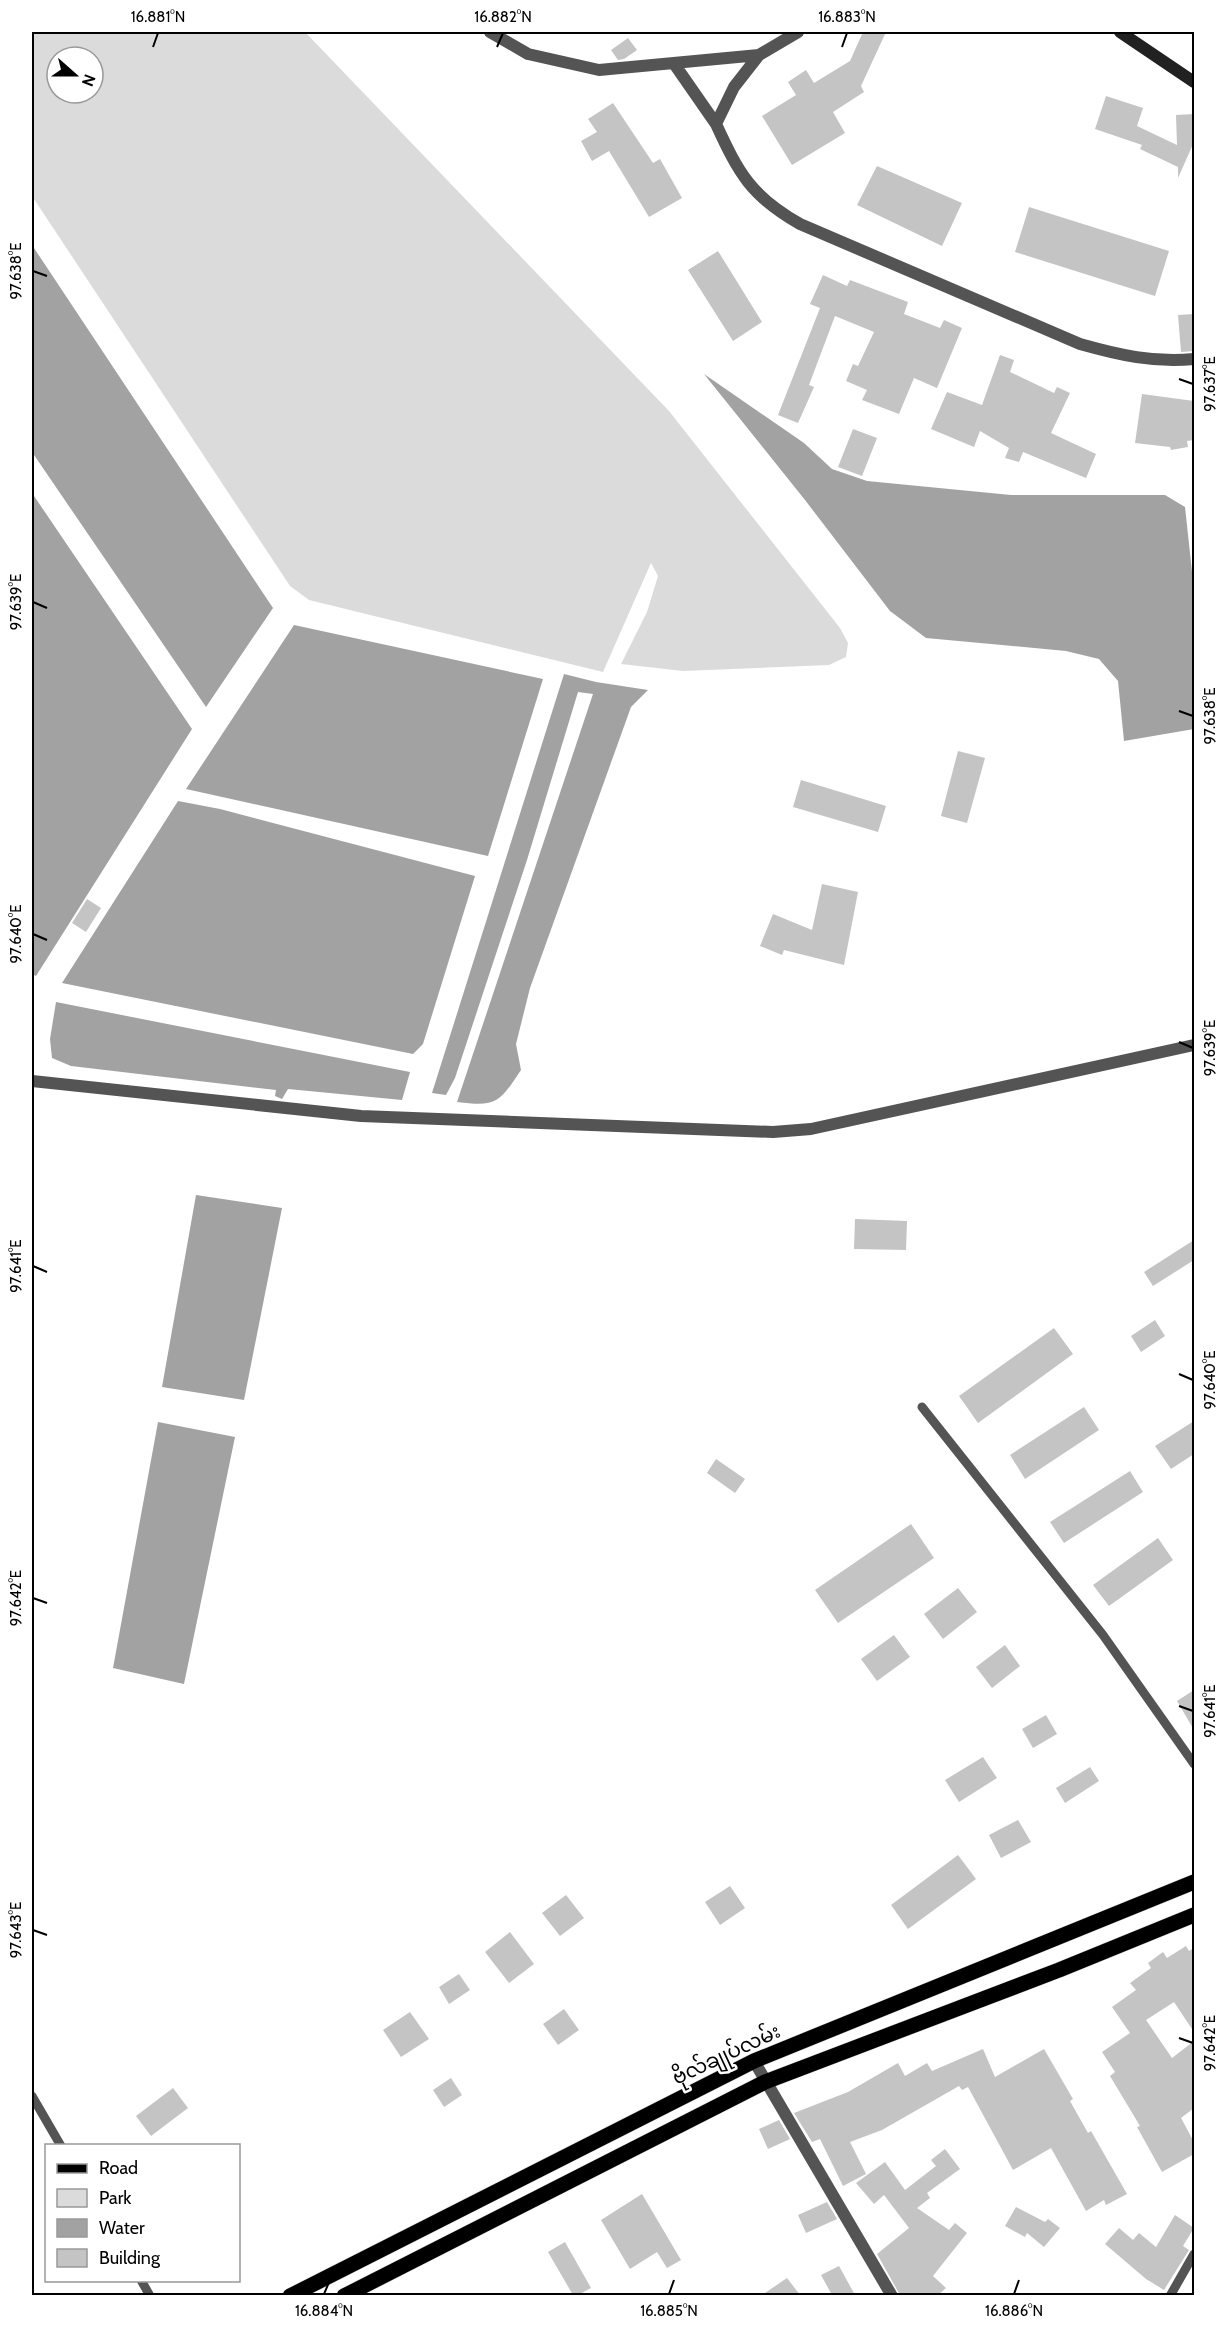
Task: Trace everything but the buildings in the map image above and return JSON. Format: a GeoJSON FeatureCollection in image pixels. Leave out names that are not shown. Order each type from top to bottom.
{"type":"FeatureCollection","features":[{"type":"Feature","properties":{"kind":"main road","name":"ဗိုလ်ချုပ်လမ်း"},"geometry":{"type":"LineString","coordinates":[[290,2295],[754,2061],[1194,1882]]}},
{"type":"Feature","properties":{"kind":"main road"},"geometry":{"type":"LineString","coordinates":[[344,2295],[765,2082],[1059,1970],[1194,1914]]}},
{"type":"Feature","properties":{"kind":"street"},"geometry":{"type":"LineString","coordinates":[[490,32],[528,54],[598,70],[759,55]]}},
{"type":"Feature","properties":{"kind":"street"},"geometry":{"type":"LineString","coordinates":[[1120,32],[1194,82]]}},
{"type":"Feature","properties":{"kind":"street"},"geometry":{"type":"LineString","coordinates":[[716,124],[734,87],[759,55],[789,33]]}},
{"type":"Feature","properties":{"kind":"street"},"geometry":{"type":"LineString","coordinates":[[675,64],[716,124],[734,164],[753,190],[775,210],[800,224],[1080,344],[1119,355],[1165,362],[1194,359]]}},
{"type":"Feature","properties":{"kind":"street"},"geometry":{"type":"LineString","coordinates":[[32,1081],[361,1116],[773,1132],[812,1129],[1194,1045]]}},
{"type":"Feature","properties":{"kind":"street"},"geometry":{"type":"LineString","coordinates":[[754,2061],[892,2295]]}},
{"type":"Feature","properties":{"kind":"lane"},"geometry":{"type":"LineString","coordinates":[[922,1407],[1103,1635],[1194,1764]]}},
{"type":"Feature","properties":{"kind":"lane"},"geometry":{"type":"LineString","coordinates":[[32,2096],[60,2144]]}},
{"type":"Feature","properties":{"kind":"lane"},"geometry":{"type":"LineString","coordinates":[[1171,2295],[1194,2254]]}},
{"type":"Feature","properties":{"kind":"lane"},"geometry":{"type":"LineString","coordinates":[[142,2282],[150,2295]]}},
{"type":"Feature","properties":{"kind":"green space"},"geometry":{"type":"Polygon","coordinates":[[[32,32],[305,32],[669,411],[840,628],[848,643],[846,657],[829,665],[683,671],[621,664],[647,612],[658,576],[651,563],[603,672],[309,600],[290,586],[32,196],[32,32]]]}},
{"type":"Feature","properties":{"kind":"water"},"geometry":{"type":"Polygon","coordinates":[[[32,245],[273,608],[206,707],[32,452],[32,245]]]}},
{"type":"Feature","properties":{"kind":"water"},"geometry":{"type":"Polygon","coordinates":[[[704,374],[804,443],[832,469],[867,481],[1011,495],[1165,495],[1185,507],[1194,590],[1194,729],[1124,741],[1118,681],[1099,659],[1066,651],[926,638],[890,611],[704,374]]]}},
{"type":"Feature","properties":{"kind":"water"},"geometry":{"type":"Polygon","coordinates":[[[32,493],[192,729],[36,976],[32,974],[32,493]]]}},
{"type":"Feature","properties":{"kind":"water"},"geometry":{"type":"Polygon","coordinates":[[[294,625],[543,679],[488,856],[186,789],[294,625]]]}},
{"type":"Feature","properties":{"kind":"water"},"geometry":{"type":"Polygon","coordinates":[[[564,674],[596,682],[648,690],[631,707],[530,988],[516,1044],[521,1070],[502,1096],[496,1100],[481,1104],[457,1102],[593,694],[578,692],[527,860],[455,1078],[446,1095],[432,1093],[564,674]]]}},
{"type":"Feature","properties":{"kind":"water"},"geometry":{"type":"Polygon","coordinates":[[[178,801],[220,809],[475,876],[423,1044],[413,1054],[62,983],[178,801]]]}},
{"type":"Feature","properties":{"kind":"water"},"geometry":{"type":"Polygon","coordinates":[[[56,1002],[410,1072],[402,1100],[288,1089],[282,1099],[275,1096],[276,1090],[71,1066],[52,1058],[50,1039],[56,1002]]]}},
{"type":"Feature","properties":{"kind":"water"},"geometry":{"type":"Polygon","coordinates":[[[196,1195],[282,1208],[244,1400],[162,1387],[196,1195]]]}},
{"type":"Feature","properties":{"kind":"water"},"geometry":{"type":"Polygon","coordinates":[[[158,1422],[235,1437],[184,1684],[113,1668],[158,1422]]]}}]}
